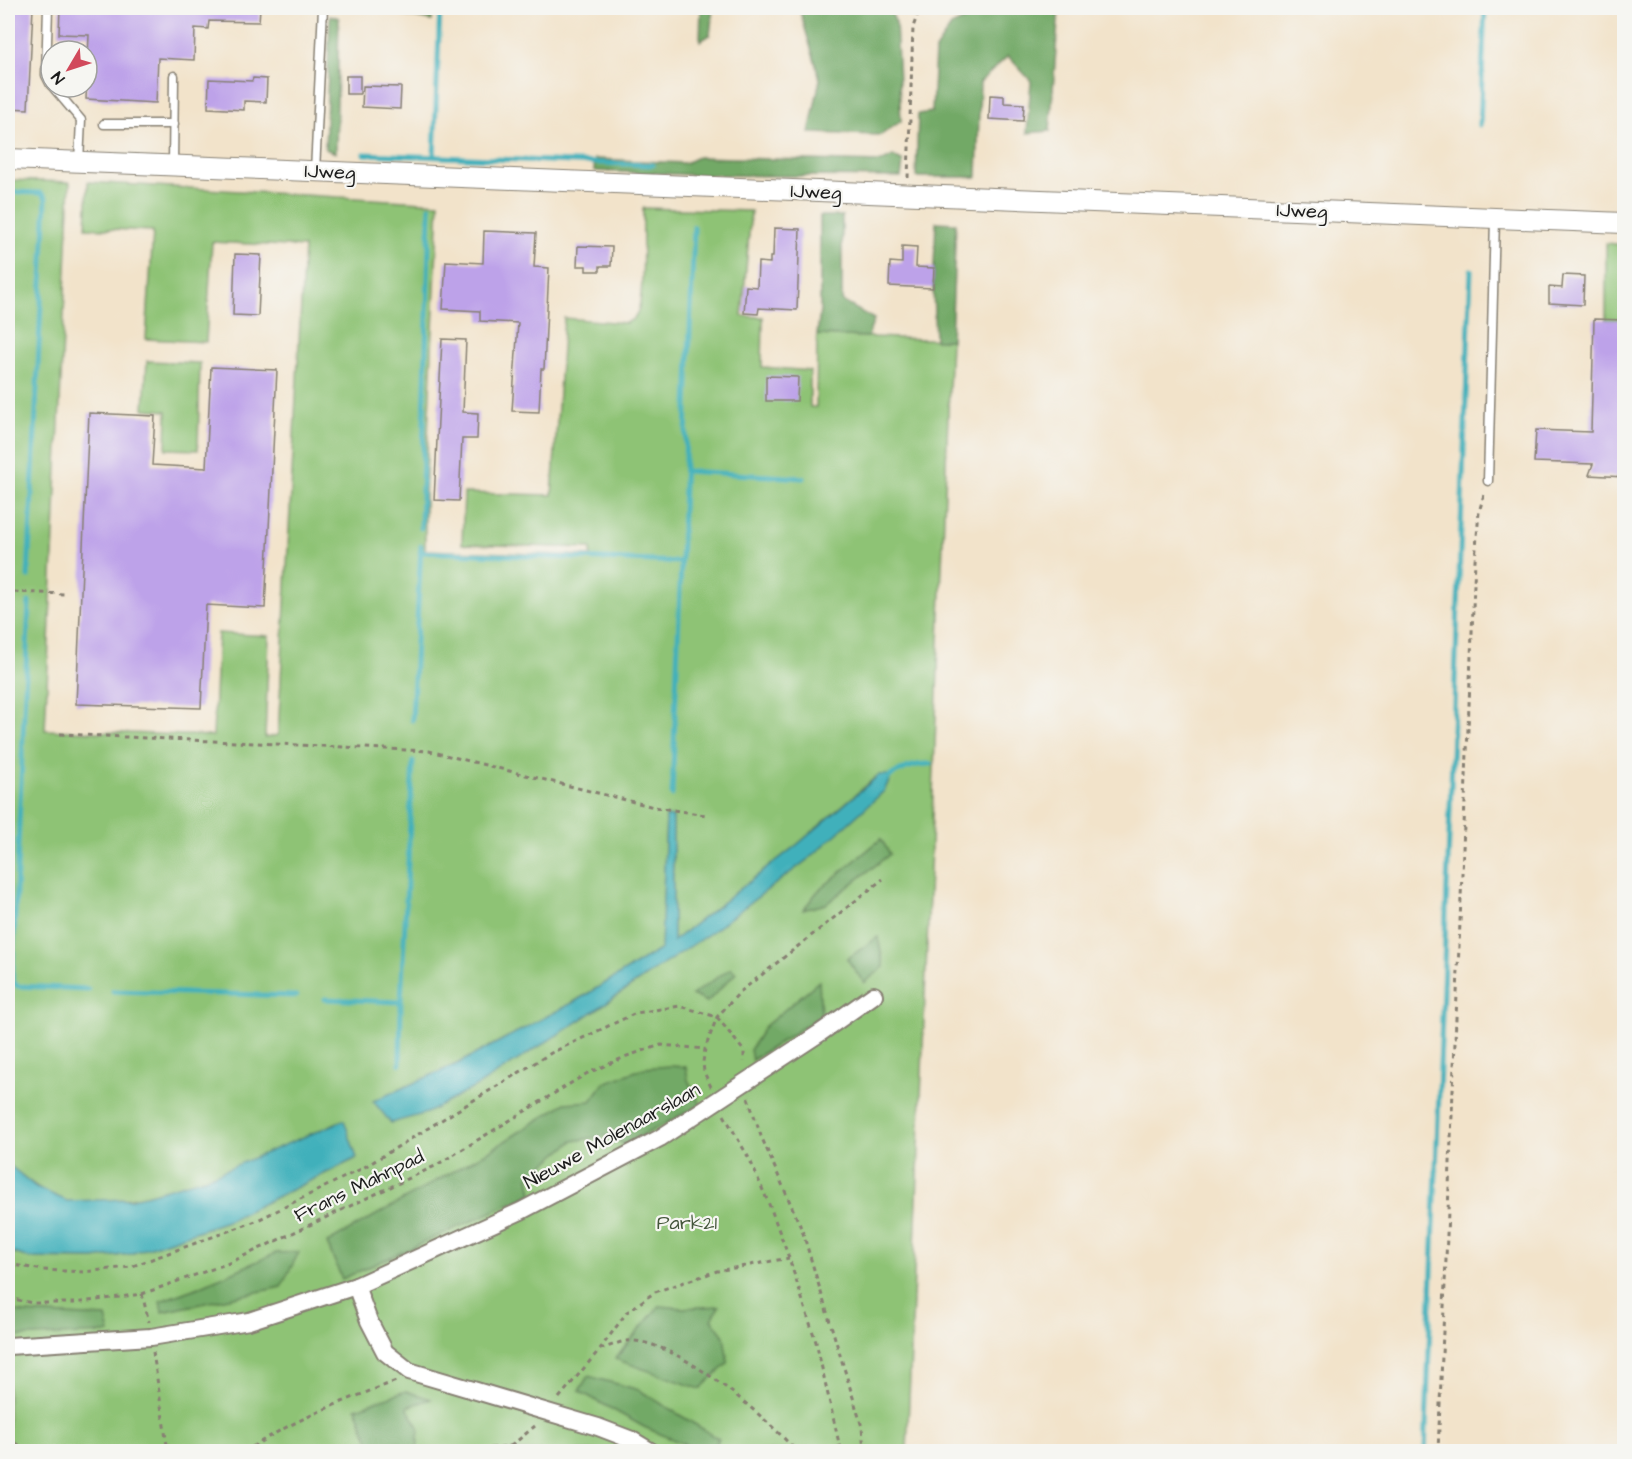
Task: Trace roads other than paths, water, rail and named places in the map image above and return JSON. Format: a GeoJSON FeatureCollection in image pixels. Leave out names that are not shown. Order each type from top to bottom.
{"type":"FeatureCollection","features":[{"type":"Feature","properties":{"kind":"street","name":"IJweg"},"geometry":{"type":"LineString","coordinates":[[8,159],[1624,223]]}},
{"type":"Feature","properties":{"kind":"street","name":"Nieuwe Molenaarslaan"},"geometry":{"type":"LineString","coordinates":[[8,1346],[151,1337],[249,1321],[356,1286],[521,1211],[660,1138],[874,995]]}},
{"type":"Feature","properties":{"kind":"street"},"geometry":{"type":"LineString","coordinates":[[356,1286],[369,1321],[385,1352],[409,1371],[598,1427],[632,1440],[652,1452]]}},
{"type":"Feature","properties":{"kind":"lane"},"geometry":{"type":"LineString","coordinates":[[47,39],[48,8]]}},
{"type":"Feature","properties":{"kind":"lane"},"geometry":{"type":"LineString","coordinates":[[315,172],[323,8]]}},
{"type":"Feature","properties":{"kind":"lane"},"geometry":{"type":"LineString","coordinates":[[173,166],[174,76]]}},
{"type":"Feature","properties":{"kind":"lane"},"geometry":{"type":"LineString","coordinates":[[63,99],[81,120],[79,162]]}},
{"type":"Feature","properties":{"kind":"lane"},"geometry":{"type":"LineString","coordinates":[[104,124],[174,124]]}},
{"type":"Feature","properties":{"kind":"lane"},"geometry":{"type":"LineString","coordinates":[[1488,481],[1495,218]]}},
{"type":"Feature","properties":{"kind":"water"},"geometry":{"type":"Polygon","coordinates":[[[879,775],[892,775],[884,791],[811,857],[710,933],[579,1021],[479,1085],[427,1113],[391,1123],[373,1101],[457,1064],[574,1002],[661,949],[666,816],[673,817],[673,941],[798,844],[879,775]]]}},
{"type":"Feature","properties":{"kind":"water"},"geometry":{"type":"Polygon","coordinates":[[[344,1120],[357,1158],[227,1221],[130,1254],[93,1259],[29,1258],[8,1251],[8,1164],[36,1187],[67,1201],[132,1199],[208,1177],[344,1120]]]}},
{"type":"Feature","properties":{"kind":"waterway"},"geometry":{"type":"LineString","coordinates":[[434,156],[440,8]]}},
{"type":"Feature","properties":{"kind":"waterway"},"geometry":{"type":"LineString","coordinates":[[1480,125],[1485,8]]}},
{"type":"Feature","properties":{"kind":"waterway"},"geometry":{"type":"LineString","coordinates":[[364,154],[653,165]]}},
{"type":"Feature","properties":{"kind":"waterway"},"geometry":{"type":"LineString","coordinates":[[8,192],[41,193],[46,198],[28,577]]}},
{"type":"Feature","properties":{"kind":"waterway"},"geometry":{"type":"LineString","coordinates":[[421,528],[430,207]]}},
{"type":"Feature","properties":{"kind":"waterway"},"geometry":{"type":"LineString","coordinates":[[672,795],[694,227]]}},
{"type":"Feature","properties":{"kind":"waterway"},"geometry":{"type":"LineString","coordinates":[[1425,1452],[1471,270]]}},
{"type":"Feature","properties":{"kind":"waterway"},"geometry":{"type":"LineString","coordinates":[[685,471],[803,478]]}},
{"type":"Feature","properties":{"kind":"waterway"},"geometry":{"type":"LineString","coordinates":[[412,720],[421,546]]}},
{"type":"Feature","properties":{"kind":"waterway"},"geometry":{"type":"LineString","coordinates":[[420,552],[680,562]]}},
{"type":"Feature","properties":{"kind":"waterway"},"geometry":{"type":"LineString","coordinates":[[29,602],[12,980],[17,986],[88,989]]}},
{"type":"Feature","properties":{"kind":"waterway"},"geometry":{"type":"LineString","coordinates":[[400,1064],[413,761]]}},
{"type":"Feature","properties":{"kind":"waterway"},"geometry":{"type":"LineString","coordinates":[[886,779],[907,767],[931,764]]}},
{"type":"Feature","properties":{"kind":"waterway"},"geometry":{"type":"LineString","coordinates":[[113,991],[296,996]]}},
{"type":"Feature","properties":{"kind":"waterway"},"geometry":{"type":"LineString","coordinates":[[325,999],[401,1002]]}},
{"type":"Feature","properties":{"kind":"park label","name":"Park21"},"geometry":{"type":"Point","coordinates":[687,1223]}}]}
